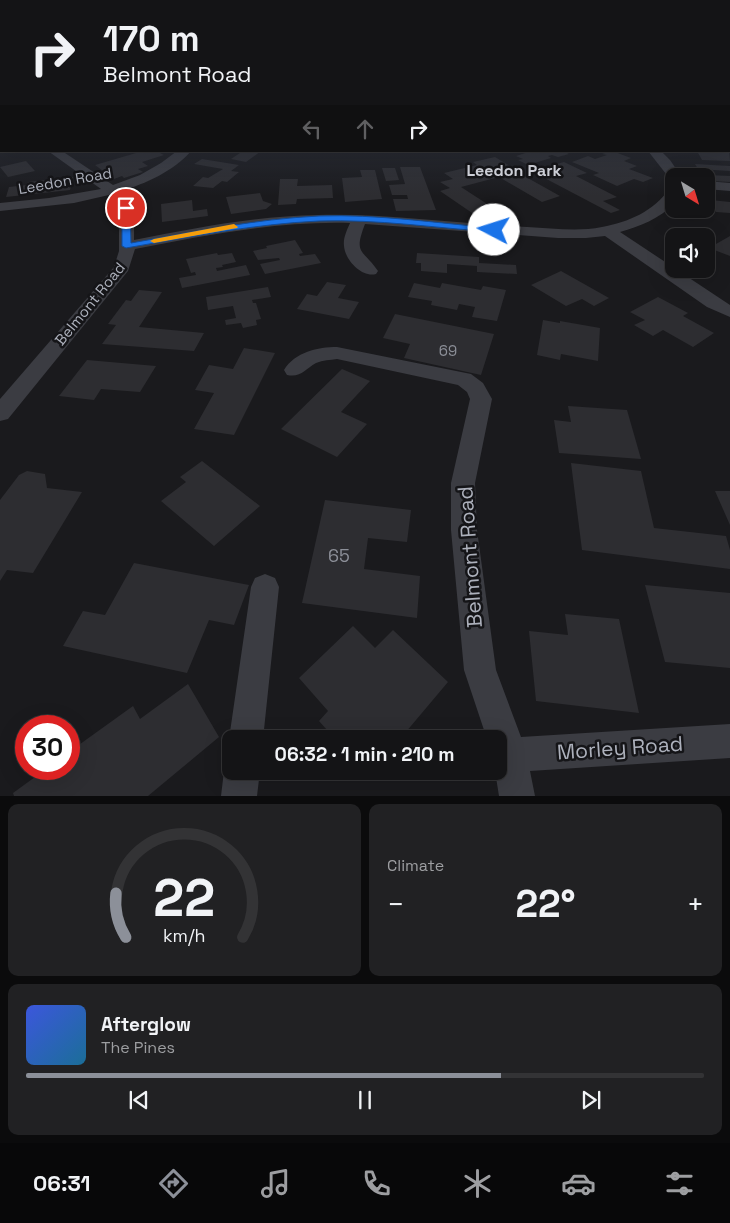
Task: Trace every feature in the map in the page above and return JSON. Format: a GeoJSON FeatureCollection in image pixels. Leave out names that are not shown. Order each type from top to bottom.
{"type":"FeatureCollection","features":[{"type":"Feature","properties":{"kind":"street","name":"Belmont Road"},"geometry":{"type":"LineString","coordinates":[[0,413],[122,268],[126,257],[126,208],[123,200],[55,152]]}},
{"type":"Feature","properties":{"kind":"street","name":"Leedon Road"},"geometry":{"type":"LineString","coordinates":[[0,207],[67,200],[114,192],[168,164],[184,152]]}},
{"type":"Feature","properties":{"kind":"street"},"geometry":{"type":"LineString","coordinates":[[655,152],[669,168]]}},
{"type":"Feature","properties":{"kind":"street"},"geometry":{"type":"LineString","coordinates":[[715,185],[730,186]]}},
{"type":"Feature","properties":{"kind":"street"},"geometry":{"type":"LineString","coordinates":[[126,246],[236,226],[320,219],[359,220],[513,232],[591,234],[608,231],[660,210],[665,205]]}},
{"type":"Feature","properties":{"kind":"street"},"geometry":{"type":"LineString","coordinates":[[359,220],[353,234],[351,249],[353,256],[370,272]]}},
{"type":"Feature","properties":{"kind":"street"},"geometry":{"type":"LineString","coordinates":[[608,231],[713,304],[730,312]]}},
{"type":"Feature","properties":{"kind":"street","name":"Belmont Road"},"geometry":{"type":"LineString","coordinates":[[294,370],[300,364],[314,357],[327,353],[337,353],[464,379],[476,388],[481,399],[463,483],[464,530],[480,670],[510,755],[518,796]]}},
{"type":"Feature","properties":{"kind":"street"},"geometry":{"type":"LineString","coordinates":[[247,730],[266,587]]}},
{"type":"Feature","properties":{"kind":"street","name":"Morley Road"},"geometry":{"type":"LineString","coordinates":[[510,755],[730,741]]}},
{"type":"Feature","properties":{"kind":"street"},"geometry":{"type":"LineString","coordinates":[[239,796],[241,780]]}},
{"type":"Feature","properties":{"kind":"building"},"geometry":{"type":"Polygon","coordinates":[[[140,152],[165,152],[160,153],[164,155],[142,162],[148,166],[138,169],[143,172],[124,178],[122,176],[114,179],[95,165],[140,152]]]}},
{"type":"Feature","properties":{"kind":"building"},"geometry":{"type":"Polygon","coordinates":[[[238,152],[260,152],[246,162],[231,159],[240,153],[238,152]]]}},
{"type":"Feature","properties":{"kind":"building"},"geometry":{"type":"Polygon","coordinates":[[[529,152],[565,152],[569,154],[558,157],[548,156],[551,158],[528,165],[518,160],[523,159],[516,156],[529,152]]]}},
{"type":"Feature","properties":{"kind":"building"},"geometry":{"type":"Polygon","coordinates":[[[615,152],[631,158],[624,161],[637,166],[629,169],[653,178],[643,182],[634,179],[617,186],[593,175],[599,173],[572,162],[588,156],[595,159],[607,155],[602,154],[615,152]]]}},
{"type":"Feature","properties":{"kind":"building"},"geometry":{"type":"Polygon","coordinates":[[[698,152],[729,152],[730,161],[702,160],[698,152]]]}},
{"type":"Feature","properties":{"kind":"building"},"geometry":{"type":"Polygon","coordinates":[[[495,157],[510,166],[489,171],[499,177],[461,187],[498,211],[478,217],[440,191],[450,188],[440,182],[453,179],[444,173],[477,165],[473,162],[495,157]]]}},
{"type":"Feature","properties":{"kind":"building"},"geometry":{"type":"Polygon","coordinates":[[[202,159],[239,165],[231,171],[239,172],[227,182],[222,181],[213,188],[193,186],[203,177],[208,178],[223,169],[194,164],[202,159]]]}},
{"type":"Feature","properties":{"kind":"building"},"geometry":{"type":"Polygon","coordinates":[[[26,161],[35,171],[8,177],[0,167],[26,161]]]}},
{"type":"Feature","properties":{"kind":"building"},"geometry":{"type":"Polygon","coordinates":[[[564,162],[587,173],[576,176],[617,197],[603,201],[620,210],[611,213],[535,173],[549,169],[546,167],[564,162]]]}},
{"type":"Feature","properties":{"kind":"building"},"geometry":{"type":"Polygon","coordinates":[[[695,164],[730,166],[730,171],[715,170],[715,168],[697,168],[695,164]]]}},
{"type":"Feature","properties":{"kind":"building"},"geometry":{"type":"Polygon","coordinates":[[[400,167],[420,167],[436,210],[396,211],[393,199],[408,199],[407,195],[392,195],[389,185],[405,184],[400,167]]]}},
{"type":"Feature","properties":{"kind":"building"},"geometry":{"type":"Polygon","coordinates":[[[382,168],[395,168],[399,180],[386,181],[382,168]]]}},
{"type":"Feature","properties":{"kind":"building"},"geometry":{"type":"Polygon","coordinates":[[[360,170],[375,170],[382,199],[345,202],[342,178],[362,177],[360,170]]]}},
{"type":"Feature","properties":{"kind":"building"},"geometry":{"type":"Polygon","coordinates":[[[517,172],[560,196],[542,202],[499,177],[517,172]]]}},
{"type":"Feature","properties":{"kind":"building"},"geometry":{"type":"Polygon","coordinates":[[[715,175],[730,176],[730,182],[715,181],[715,175]]]}},
{"type":"Feature","properties":{"kind":"building"},"geometry":{"type":"Polygon","coordinates":[[[73,177],[70,190],[6,197],[9,187],[27,185],[28,182],[73,177]]]}},
{"type":"Feature","properties":{"kind":"building"},"geometry":{"type":"Polygon","coordinates":[[[280,179],[298,179],[297,186],[332,185],[333,198],[297,199],[296,204],[278,205],[280,179]]]}},
{"type":"Feature","properties":{"kind":"building"},"geometry":{"type":"Polygon","coordinates":[[[260,193],[263,201],[272,204],[266,209],[231,214],[226,197],[260,193]]]}},
{"type":"Feature","properties":{"kind":"building"},"geometry":{"type":"Polygon","coordinates":[[[192,200],[193,211],[207,209],[208,216],[162,222],[161,204],[192,200]]]}},
{"type":"Feature","properties":{"kind":"building"},"geometry":{"type":"Polygon","coordinates":[[[715,200],[730,202],[730,213],[716,212],[715,200]]]}},
{"type":"Feature","properties":{"kind":"building"},"geometry":{"type":"Polygon","coordinates":[[[730,236],[730,256],[715,250],[715,245],[730,236]]]}},
{"type":"Feature","properties":{"kind":"building"},"geometry":{"type":"Polygon","coordinates":[[[295,240],[303,253],[299,254],[300,256],[315,254],[321,263],[265,274],[260,264],[280,260],[279,258],[258,260],[253,251],[267,248],[266,246],[295,240]]]}},
{"type":"Feature","properties":{"kind":"building"},"geometry":{"type":"Polygon","coordinates":[[[217,253],[218,255],[232,253],[236,262],[222,265],[223,267],[216,268],[217,271],[246,265],[250,275],[182,288],[179,278],[196,275],[195,272],[191,273],[186,259],[217,253]]]}},
{"type":"Feature","properties":{"kind":"building"},"geometry":{"type":"Polygon","coordinates":[[[417,253],[479,257],[479,263],[516,265],[517,274],[477,272],[477,266],[447,264],[447,273],[421,271],[421,263],[416,263],[417,253]]]}},
{"type":"Feature","properties":{"kind":"building"},"geometry":{"type":"Polygon","coordinates":[[[561,271],[609,298],[594,306],[582,299],[566,306],[531,285],[561,271]]]}},
{"type":"Feature","properties":{"kind":"building"},"geometry":{"type":"Polygon","coordinates":[[[327,282],[346,285],[338,298],[359,302],[349,319],[297,309],[307,294],[317,296],[327,282]]]}},
{"type":"Feature","properties":{"kind":"building"},"geometry":{"type":"Polygon","coordinates":[[[414,283],[440,288],[442,283],[481,290],[483,286],[506,290],[497,321],[472,317],[475,307],[459,304],[457,310],[431,305],[432,301],[408,297],[414,283]]]}},
{"type":"Feature","properties":{"kind":"building"},"geometry":{"type":"Polygon","coordinates":[[[268,287],[271,297],[252,300],[253,303],[256,303],[261,319],[256,320],[257,325],[243,328],[241,323],[226,325],[225,320],[236,318],[233,306],[208,310],[206,297],[268,287]]]}},
{"type":"Feature","properties":{"kind":"building"},"geometry":{"type":"Polygon","coordinates":[[[139,290],[162,292],[139,327],[204,333],[194,351],[102,344],[116,325],[108,324],[126,300],[131,301],[139,290]]]}},
{"type":"Feature","properties":{"kind":"building"},"geometry":{"type":"Polygon","coordinates":[[[658,297],[688,313],[683,316],[714,333],[693,347],[663,330],[653,336],[634,325],[645,320],[630,312],[658,297]]]}},
{"type":"Feature","properties":{"kind":"building"},"geometry":{"type":"Polygon","coordinates":[[[395,314],[494,334],[481,375],[404,358],[410,344],[383,338],[395,314]]]}},
{"type":"Feature","properties":{"kind":"building"},"geometry":{"type":"Polygon","coordinates":[[[543,320],[600,328],[598,361],[561,354],[560,360],[537,355],[543,320]]]}},
{"type":"Feature","properties":{"kind":"building"},"geometry":{"type":"Polygon","coordinates":[[[244,348],[275,353],[234,435],[194,429],[214,393],[195,390],[209,365],[233,369],[244,348]]]}},
{"type":"Feature","properties":{"kind":"building"},"geometry":{"type":"Polygon","coordinates":[[[87,360],[156,366],[140,392],[101,389],[94,400],[59,396],[87,360]]]}},
{"type":"Feature","properties":{"kind":"building"},"geometry":{"type":"Polygon","coordinates":[[[342,369],[370,381],[341,412],[367,424],[337,457],[281,429],[342,369]]]}},
{"type":"Feature","properties":{"kind":"building"},"geometry":{"type":"Polygon","coordinates":[[[568,406],[627,410],[641,459],[559,453],[554,420],[571,422],[568,406]]]}},
{"type":"Feature","properties":{"kind":"building"},"geometry":{"type":"Polygon","coordinates":[[[202,461],[260,506],[214,546],[161,501],[186,482],[180,477],[202,461]]]}},
{"type":"Feature","properties":{"kind":"building"},"geometry":{"type":"Polygon","coordinates":[[[571,463],[641,471],[654,528],[726,536],[730,550],[730,569],[582,550],[571,463]]]}},
{"type":"Feature","properties":{"kind":"building"},"geometry":{"type":"Polygon","coordinates":[[[27,471],[45,474],[47,488],[82,492],[33,573],[7,570],[0,581],[0,500],[19,475],[27,471]]]}},
{"type":"Feature","properties":{"kind":"building"},"geometry":{"type":"Polygon","coordinates":[[[715,491],[730,491],[730,525],[715,491]]]}},
{"type":"Feature","properties":{"kind":"building"},"geometry":{"type":"Polygon","coordinates":[[[325,500],[411,510],[407,542],[368,538],[364,569],[420,576],[417,618],[302,603],[325,500]]]}},
{"type":"Feature","properties":{"kind":"building"},"geometry":{"type":"Polygon","coordinates":[[[134,563],[249,585],[234,625],[209,620],[187,673],[63,646],[83,611],[105,615],[134,563]]]}},
{"type":"Feature","properties":{"kind":"building"},"geometry":{"type":"Polygon","coordinates":[[[645,585],[730,593],[730,668],[665,662],[645,585]]]}},
{"type":"Feature","properties":{"kind":"building"},"geometry":{"type":"Polygon","coordinates":[[[565,614],[619,619],[639,713],[536,701],[529,631],[568,635],[565,614]]]}},
{"type":"Feature","properties":{"kind":"building"},"geometry":{"type":"Polygon","coordinates":[[[353,626],[375,648],[393,630],[448,682],[408,730],[327,730],[319,721],[328,711],[299,678],[353,626]]]}},
{"type":"Feature","properties":{"kind":"building"},"geometry":{"type":"Polygon","coordinates":[[[188,684],[219,737],[148,796],[14,796],[13,793],[31,780],[80,780],[80,744],[133,706],[140,719],[188,684]]]}},
{"type":"Feature","properties":{"kind":"slow traffic"},"geometry":{"type":"LineString","coordinates":[[154,241],[234,227]]}},
{"type":"Feature","properties":{"kind":"district","name":"Leedon Park"},"geometry":{"type":"Point","coordinates":[514,170]}},
{"type":"Feature","properties":{"kind":"route"},"geometry":{"type":"LineString","coordinates":[[126,208],[126,246],[236,226],[320,219],[373,220],[494,230]]}}]}
